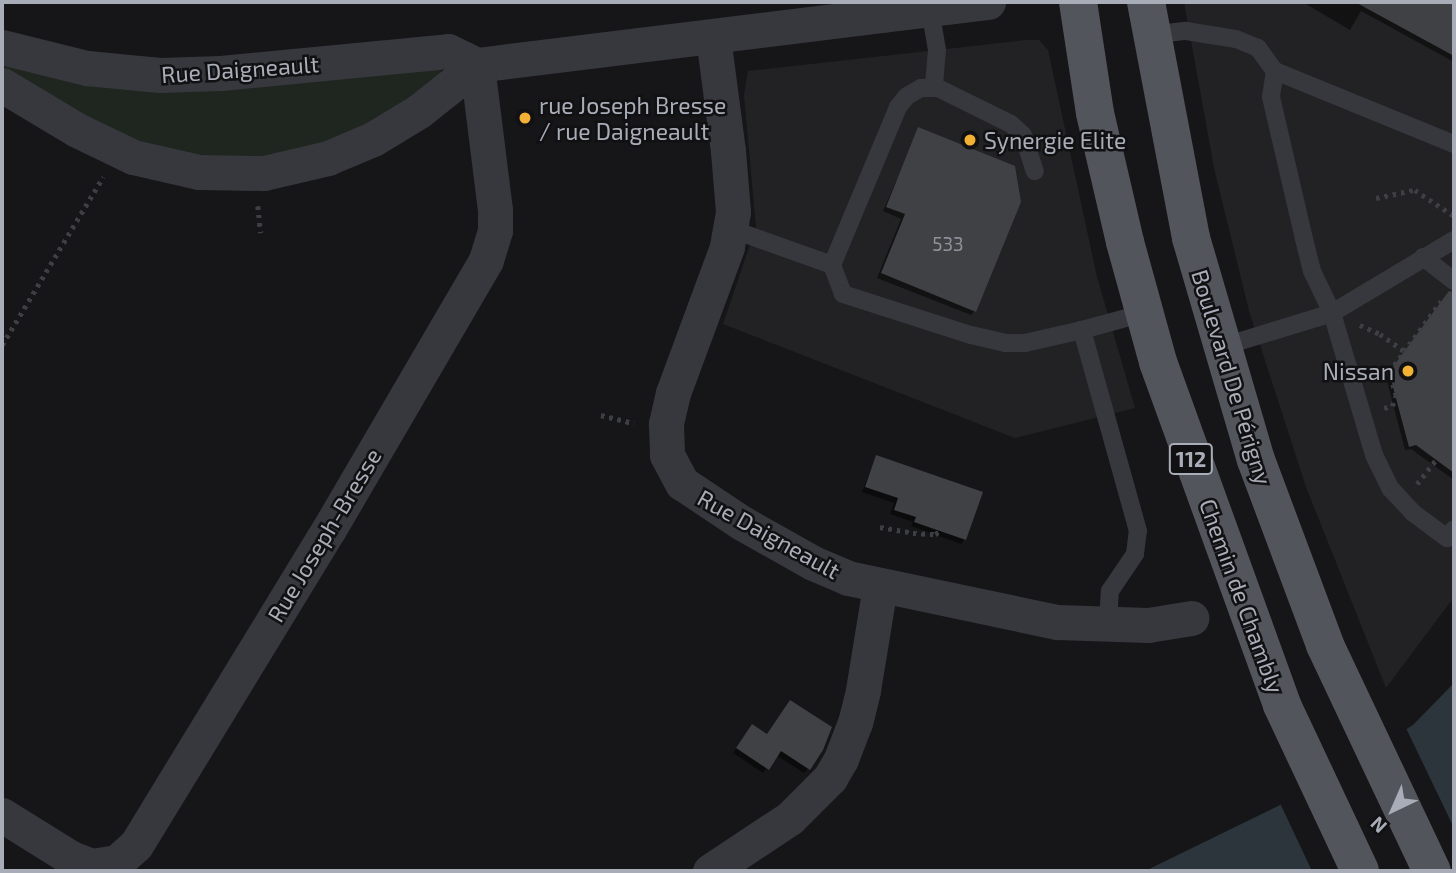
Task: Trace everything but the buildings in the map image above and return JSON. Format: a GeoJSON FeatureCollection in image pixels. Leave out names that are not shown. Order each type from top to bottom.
{"type":"FeatureCollection","features":[{"type":"Feature","properties":{"kind":"main road","name":"112"},"geometry":{"type":"LineString","coordinates":[[1078,2],[1095,113],[1144,313]]}},
{"type":"Feature","properties":{"kind":"main road","name":"Boulevard De Périgny"},"geometry":{"type":"LineString","coordinates":[[1148,18],[1180,191],[1221,346],[1288,553],[1367,738],[1432,871]]}},
{"type":"Feature","properties":{"kind":"main road","name":"Chemin de Chambly"},"geometry":{"type":"LineString","coordinates":[[1144,313],[1182,433],[1282,705],[1360,871]]}},
{"type":"Feature","properties":{"kind":"street"},"geometry":{"type":"LineString","coordinates":[[2,85],[77,130],[133,157],[175,168],[243,174],[306,165],[350,150],[419,111],[477,65],[989,2]]}},
{"type":"Feature","properties":{"kind":"street","name":"Rue Daigneault"},"geometry":{"type":"LineString","coordinates":[[713,37],[733,199],[731,229],[668,410],[664,436],[670,464],[691,490],[742,523],[831,571],[880,586],[1057,622],[1147,625],[1191,618]]}},
{"type":"Feature","properties":{"kind":"street","name":"Rue Daigneault"},"geometry":{"type":"LineString","coordinates":[[2,47],[87,68],[160,75],[221,73],[448,51],[477,65]]}},
{"type":"Feature","properties":{"kind":"street","name":"Rue Joseph-Bresse"},"geometry":{"type":"LineString","coordinates":[[2,815],[71,858],[92,866],[117,862],[136,845],[329,529],[486,260],[495,230],[495,197],[477,65]]}},
{"type":"Feature","properties":{"kind":"street"},"geometry":{"type":"LineString","coordinates":[[710,871],[789,818],[824,784],[841,760],[855,723],[863,690],[880,586]]}},
{"type":"Feature","properties":{"kind":"lane"},"geometry":{"type":"LineString","coordinates":[[930,9],[937,51],[934,87]]}},
{"type":"Feature","properties":{"kind":"lane"},"geometry":{"type":"LineString","coordinates":[[1148,18],[1185,31],[1236,39],[1258,48],[1275,71],[1454,144]]}},
{"type":"Feature","properties":{"kind":"lane"},"geometry":{"type":"LineString","coordinates":[[1275,71],[1271,97],[1312,271],[1332,313],[1381,472],[1412,512],[1447,538],[1454,529]]}},
{"type":"Feature","properties":{"kind":"lane"},"geometry":{"type":"LineString","coordinates":[[1035,170],[1023,135],[1011,124],[934,87],[921,88],[902,100],[832,265],[843,294],[971,335],[1005,343],[1025,343],[1144,313]]}},
{"type":"Feature","properties":{"kind":"lane"},"geometry":{"type":"LineString","coordinates":[[731,229],[832,265]]}},
{"type":"Feature","properties":{"kind":"lane"},"geometry":{"type":"LineString","coordinates":[[1221,346],[1332,313],[1454,240]]}},
{"type":"Feature","properties":{"kind":"lane"},"geometry":{"type":"LineString","coordinates":[[1423,257],[1454,281]]}},
{"type":"Feature","properties":{"kind":"lane"},"geometry":{"type":"LineString","coordinates":[[1082,330],[1138,531],[1135,554],[1110,591],[1108,625]]}},
{"type":"Feature","properties":{"kind":"path"},"geometry":{"type":"LineString","coordinates":[[2,345],[105,173]]}},
{"type":"Feature","properties":{"kind":"path"},"geometry":{"type":"LineString","coordinates":[[1376,198],[1415,190],[1454,217]]}},
{"type":"Feature","properties":{"kind":"path"},"geometry":{"type":"LineString","coordinates":[[257,198],[261,233]]}},
{"type":"Feature","properties":{"kind":"path"},"geometry":{"type":"LineString","coordinates":[[1373,374],[1389,372],[1443,298]]}},
{"type":"Feature","properties":{"kind":"path"},"geometry":{"type":"LineString","coordinates":[[1380,334],[1405,351]]}},
{"type":"Feature","properties":{"kind":"path"},"geometry":{"type":"LineString","coordinates":[[1389,372],[1396,396]]}},
{"type":"Feature","properties":{"kind":"path"},"geometry":{"type":"LineString","coordinates":[[601,415],[637,424]]}},
{"type":"Feature","properties":{"kind":"path"},"geometry":{"type":"LineString","coordinates":[[1417,485],[1436,460]]}},
{"type":"Feature","properties":{"kind":"path"},"geometry":{"type":"LineString","coordinates":[[880,527],[913,533],[935,534],[941,531]]}},
{"type":"Feature","properties":{"kind":"shaded area"},"geometry":{"type":"Polygon","coordinates":[[[1184,2],[1454,2],[1454,597],[1386,688],[1306,487],[1249,311],[1214,168],[1184,2]]]}},
{"type":"Feature","properties":{"kind":"shaded area"},"geometry":{"type":"Polygon","coordinates":[[[1039,40],[1048,50],[1097,277],[1135,408],[1015,438],[723,324],[756,227],[744,95],[748,71],[1039,40]]]}},
{"type":"Feature","properties":{"kind":"shaded area"},"geometry":{"type":"Polygon","coordinates":[[[2,65],[440,69],[442,73],[388,118],[275,161],[144,150],[2,72],[2,65]]]}},
{"type":"Feature","properties":{"kind":"shaded area"},"geometry":{"type":"Polygon","coordinates":[[[1454,683],[1454,849],[1419,871],[1145,871],[1280,805],[1413,725],[1454,683]]]}},
{"type":"Feature","properties":{"kind":"pier"},"geometry":{"type":"Polygon","coordinates":[[[1405,726],[1454,828],[1454,853],[1425,871],[1312,871],[1279,801],[1405,726]]]}},
{"type":"Feature","properties":{"kind":"place","name":"rue Joseph Bresse / rue Daigneault"},"geometry":{"type":"Point","coordinates":[525,118]}},
{"type":"Feature","properties":{"kind":"place","name":"Synergie Elite"},"geometry":{"type":"Point","coordinates":[970,140]}},
{"type":"Feature","properties":{"kind":"place","name":"Nissan"},"geometry":{"type":"Point","coordinates":[1408,371]}}]}
